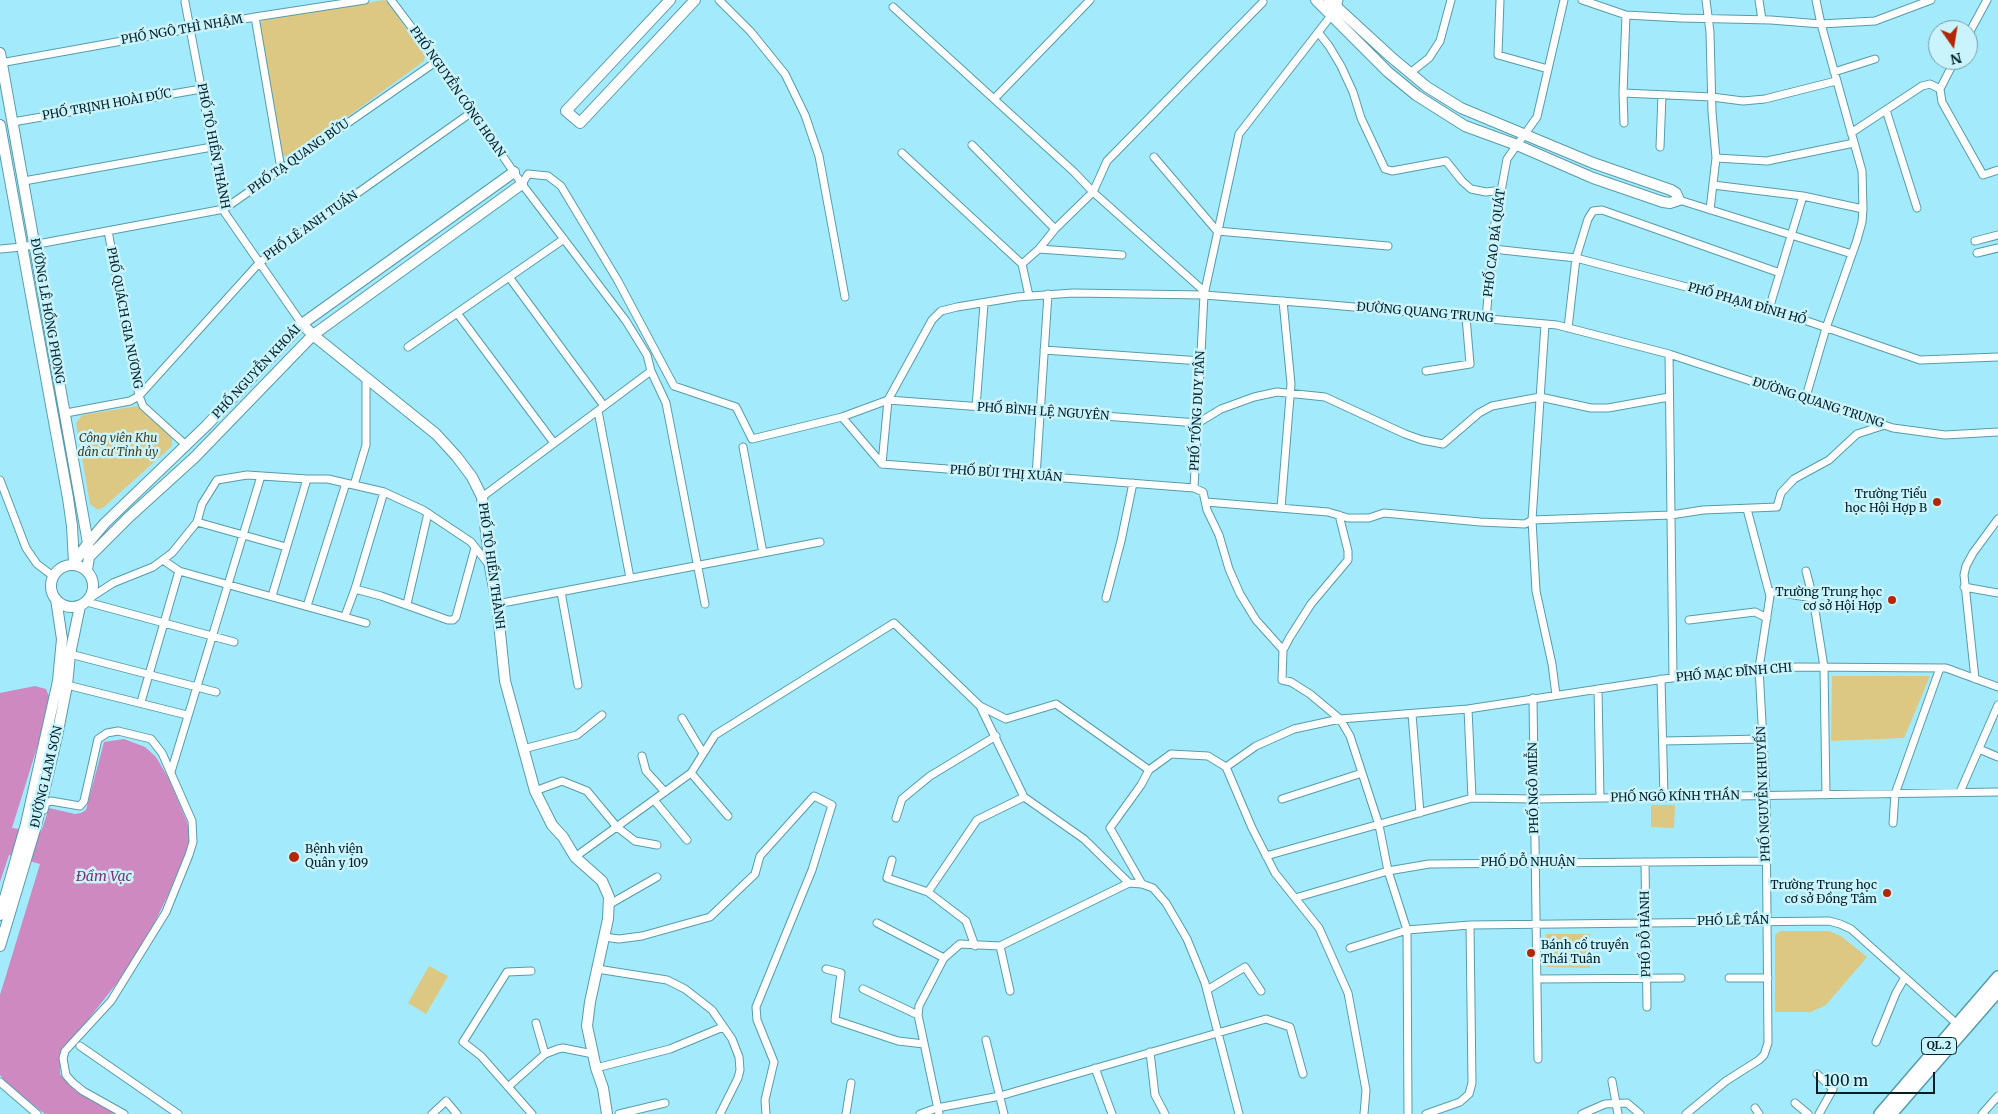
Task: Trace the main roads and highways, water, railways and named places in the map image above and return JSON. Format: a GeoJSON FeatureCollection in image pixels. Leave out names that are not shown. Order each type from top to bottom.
{"type":"FeatureCollection","features":[{"type":"Feature","properties":{"kind":"main road","name":"QL.2"},"geometry":{"type":"LineString","coordinates":[[1880,1114],[1998,977]]}},
{"type":"Feature","properties":{"kind":"main road","name":"QL.2"},"geometry":{"type":"LineString","coordinates":[[1891,1114],[1998,991]]}},
{"type":"Feature","properties":{"kind":"water","name":"Đầm Vạc"},"geometry":{"type":"Polygon","coordinates":[[[35,686],[46,689],[49,696],[48,712],[12,828],[41,832],[49,808],[75,814],[86,810],[104,742],[124,739],[145,747],[156,757],[169,779],[187,822],[190,835],[190,842],[169,893],[150,932],[117,983],[61,1054],[60,1074],[67,1082],[77,1092],[116,1114],[45,1114],[8,1085],[0,1075],[0,995],[40,864],[9,855],[0,882],[0,693],[35,686]]]}},
{"type":"Feature","properties":{"kind":"place","name":"Trường Tiểu học Hội Hợp B"},"geometry":{"type":"Point","coordinates":[1937,502]}},
{"type":"Feature","properties":{"kind":"place","name":"Trường Trung học cơ sở Hội Hợp"},"geometry":{"type":"Point","coordinates":[1892,600]}},
{"type":"Feature","properties":{"kind":"place","name":"Bệnh viện Quân y 109"},"geometry":{"type":"Point","coordinates":[294,857]}},
{"type":"Feature","properties":{"kind":"place","name":"Trường Trung học cơ sở Đồng Tâm"},"geometry":{"type":"Point","coordinates":[1887,893]}},
{"type":"Feature","properties":{"kind":"place","name":"Bánh cổ truyền Thái Tuân"},"geometry":{"type":"Point","coordinates":[1531,953]}},
{"type":"Feature","properties":{"kind":"park label","name":"Công viên Khu dân cư Tỉnh ủy"},"geometry":{"type":"Point","coordinates":[118,446]}}]}
